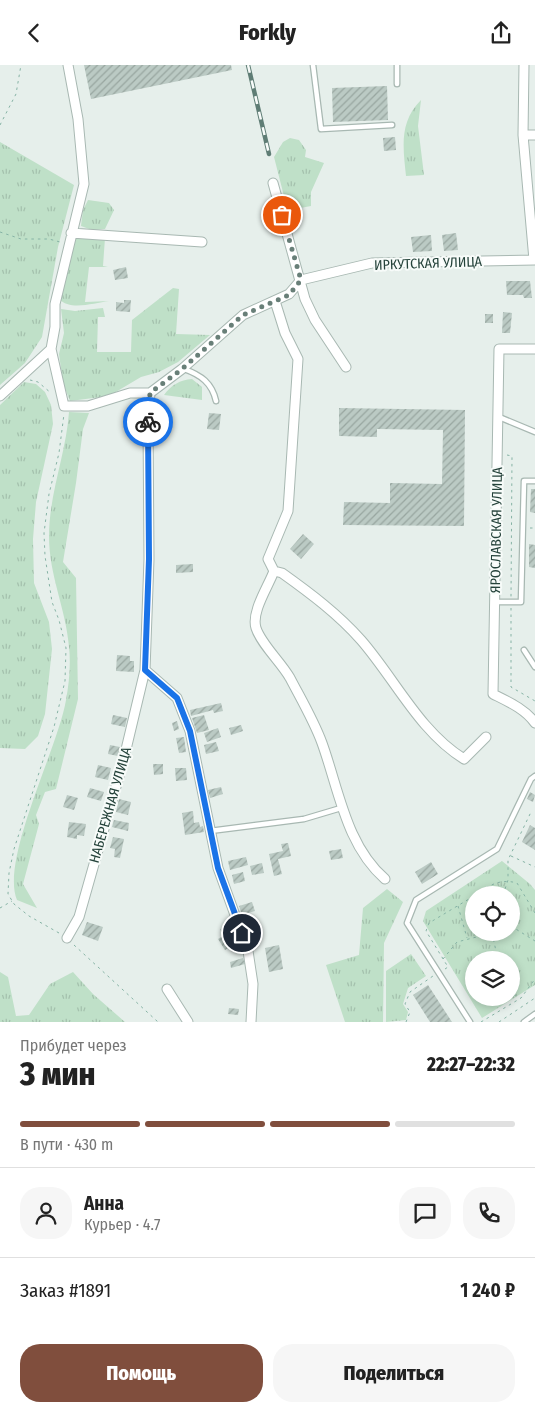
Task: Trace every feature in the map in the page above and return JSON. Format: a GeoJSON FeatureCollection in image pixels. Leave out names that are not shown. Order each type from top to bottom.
{"type":"FeatureCollection","features":[{"type":"Feature","properties":{"kind":"street"},"geometry":{"type":"LineString","coordinates":[[68,65],[78,119],[84,184],[55,304],[55,327],[52,349],[64,406],[88,406],[130,393],[150,393],[182,369],[243,315],[289,295],[301,280]]}},
{"type":"Feature","properties":{"kind":"street"},"geometry":{"type":"LineString","coordinates":[[524,65],[523,135],[535,260]]}},
{"type":"Feature","properties":{"kind":"street"},"geometry":{"type":"LineString","coordinates":[[523,135],[535,135]]}},
{"type":"Feature","properties":{"kind":"street"},"geometry":{"type":"LineString","coordinates":[[273,183],[305,299],[315,320],[346,367]]}},
{"type":"Feature","properties":{"kind":"street"},"geometry":{"type":"LineString","coordinates":[[71,233],[202,242]]}},
{"type":"Feature","properties":{"kind":"street","name":"ИРКУТСКАЯ УЛИЦА"},"geometry":{"type":"LineString","coordinates":[[301,280],[372,263],[535,260]]}},
{"type":"Feature","properties":{"kind":"street"},"geometry":{"type":"LineString","coordinates":[[275,301],[285,333],[298,359],[288,511],[268,559],[274,571],[255,615],[256,628],[289,676],[322,743],[341,809],[371,867],[386,879]]}},
{"type":"Feature","properties":{"kind":"street"},"geometry":{"type":"LineString","coordinates":[[0,396],[52,349]]}},
{"type":"Feature","properties":{"kind":"street","name":"ЯРОСЛАВСКАЯ УЛИЦА"},"geometry":{"type":"LineString","coordinates":[[535,349],[499,349],[493,694],[514,704],[531,717],[535,723]]}},
{"type":"Feature","properties":{"kind":"street","name":"НАБЕРЕЖНАЯ УЛИЦА"},"geometry":{"type":"LineString","coordinates":[[66,938],[79,917],[122,762],[145,670],[149,559],[148,421],[150,393]]}},
{"type":"Feature","properties":{"kind":"street"},"geometry":{"type":"LineString","coordinates":[[274,571],[282,573],[342,620],[380,663],[412,709],[453,752],[464,759],[486,737]]}},
{"type":"Feature","properties":{"kind":"street"},"geometry":{"type":"LineString","coordinates":[[145,670],[177,698],[190,731],[218,868],[248,951],[253,984],[252,1022]]}},
{"type":"Feature","properties":{"kind":"street"},"geometry":{"type":"LineString","coordinates":[[167,989],[188,1022]]}},
{"type":"Feature","properties":{"kind":"lane"},"geometry":{"type":"LineString","coordinates":[[313,65],[321,129],[392,125]]}},
{"type":"Feature","properties":{"kind":"lane"},"geometry":{"type":"LineString","coordinates":[[397,84],[398,65]]}},
{"type":"Feature","properties":{"kind":"lane"},"geometry":{"type":"LineString","coordinates":[[182,369],[200,374],[214,390],[216,401]]}},
{"type":"Feature","properties":{"kind":"lane"},"geometry":{"type":"LineString","coordinates":[[497,416],[535,432]]}},
{"type":"Feature","properties":{"kind":"lane"},"geometry":{"type":"LineString","coordinates":[[495,602],[522,602],[524,481],[535,481]]}},
{"type":"Feature","properties":{"kind":"lane"},"geometry":{"type":"LineString","coordinates":[[524,650],[535,667]]}},
{"type":"Feature","properties":{"kind":"lane"},"geometry":{"type":"LineString","coordinates":[[470,1022],[407,923],[416,900],[497,849],[531,779],[535,776]]}},
{"type":"Feature","properties":{"kind":"lane"},"geometry":{"type":"LineString","coordinates":[[210,831],[304,819],[341,809]]}},
{"type":"Feature","properties":{"kind":"lane"},"geometry":{"type":"LineString","coordinates":[[524,1022],[535,1014]]}},
{"type":"Feature","properties":{"kind":"path"},"geometry":{"type":"LineString","coordinates":[[0,125],[16,94],[21,65]]}},
{"type":"Feature","properties":{"kind":"path"},"geometry":{"type":"LineString","coordinates":[[0,232],[21,239],[48,239],[68,244]]}},
{"type":"Feature","properties":{"kind":"path"},"geometry":{"type":"LineString","coordinates":[[20,378],[38,382],[52,393]]}},
{"type":"Feature","properties":{"kind":"path"},"geometry":{"type":"LineString","coordinates":[[64,406],[59,453],[48,494],[44,533],[45,556],[52,602],[66,648],[65,681],[60,709],[14,849],[9,873],[8,895],[29,917],[66,938],[158,1022]]}},
{"type":"Feature","properties":{"kind":"path"},"geometry":{"type":"LineString","coordinates":[[497,455],[512,455],[511,687],[535,701]]}},
{"type":"Feature","properties":{"kind":"path"},"geometry":{"type":"LineString","coordinates":[[506,886],[508,880],[508,860],[532,812]]}},
{"type":"Feature","properties":{"kind":"path"},"geometry":{"type":"LineString","coordinates":[[511,855],[535,867]]}},
{"type":"Feature","properties":{"kind":"path"},"geometry":{"type":"LineString","coordinates":[[490,886],[496,882],[508,880],[517,883],[535,913]]}},
{"type":"Feature","properties":{"kind":"path"},"geometry":{"type":"LineString","coordinates":[[0,908],[12,901]]}},
{"type":"Feature","properties":{"kind":"path"},"geometry":{"type":"LineString","coordinates":[[458,905],[465,931]]}},
{"type":"Feature","properties":{"kind":"path"},"geometry":{"type":"LineString","coordinates":[[520,932],[535,941]]}},
{"type":"Feature","properties":{"kind":"path"},"geometry":{"type":"LineString","coordinates":[[443,959],[457,942],[465,940]]}},
{"type":"Feature","properties":{"kind":"path"},"geometry":{"type":"LineString","coordinates":[[520,996],[535,979]]}},
{"type":"Feature","properties":{"kind":"path"},"geometry":{"type":"LineString","coordinates":[[499,1022],[535,998]]}},
{"type":"Feature","properties":{"kind":"path"},"geometry":{"type":"LineString","coordinates":[[481,1022],[507,1006]]}},
{"type":"Feature","properties":{"kind":"green space"},"geometry":{"type":"Polygon","coordinates":[[[421,100],[418,126],[424,175],[406,176],[404,135],[409,117],[421,100]]]}},
{"type":"Feature","properties":{"kind":"green space"},"geometry":{"type":"Polygon","coordinates":[[[290,138],[299,140],[306,150],[305,157],[324,163],[311,192],[311,206],[290,210],[286,204],[274,157],[283,142],[290,138]]]}},
{"type":"Feature","properties":{"kind":"green space"},"geometry":{"type":"Polygon","coordinates":[[[0,142],[74,185],[58,247],[42,337],[25,363],[0,385],[0,142]]]}},
{"type":"Feature","properties":{"kind":"green space"},"geometry":{"type":"Polygon","coordinates":[[[88,200],[109,203],[114,210],[105,229],[92,230],[81,226],[83,210],[88,200]]]}},
{"type":"Feature","properties":{"kind":"green space"},"geometry":{"type":"Polygon","coordinates":[[[74,237],[105,238],[103,266],[108,267],[89,267],[85,302],[109,301],[69,305],[59,299],[74,237]]]}},
{"type":"Feature","properties":{"kind":"green space"},"geometry":{"type":"Polygon","coordinates":[[[173,288],[179,289],[176,334],[210,335],[178,362],[159,372],[141,377],[109,396],[70,401],[63,383],[59,354],[64,333],[61,309],[75,311],[103,308],[105,317],[98,317],[97,352],[131,352],[132,320],[173,288]]]}},
{"type":"Feature","properties":{"kind":"green space"},"geometry":{"type":"Polygon","coordinates":[[[192,379],[202,387],[202,400],[164,395],[176,384],[192,379]]]}},
{"type":"Feature","properties":{"kind":"green space"},"geometry":{"type":"Polygon","coordinates":[[[24,382],[36,384],[45,392],[51,405],[53,424],[36,502],[33,539],[34,583],[49,622],[52,649],[45,714],[38,736],[25,749],[0,748],[0,405],[24,382]]]}},
{"type":"Feature","properties":{"kind":"green space"},"geometry":{"type":"Polygon","coordinates":[[[69,412],[89,413],[83,429],[63,562],[76,578],[78,699],[56,789],[45,792],[36,815],[39,824],[23,884],[37,908],[17,900],[14,882],[16,859],[23,832],[61,721],[68,687],[69,647],[65,619],[52,565],[49,536],[52,505],[65,443],[69,412]]]}},
{"type":"Feature","properties":{"kind":"green space"},"geometry":{"type":"Polygon","coordinates":[[[502,861],[535,890],[535,985],[520,994],[520,951],[465,951],[465,990],[423,921],[426,911],[502,861]]]}},
{"type":"Feature","properties":{"kind":"green space"},"geometry":{"type":"Polygon","coordinates":[[[387,889],[403,902],[384,943],[383,1022],[345,1022],[326,965],[359,955],[363,908],[387,889]]]}},
{"type":"Feature","properties":{"kind":"green space"},"geometry":{"type":"Polygon","coordinates":[[[411,954],[426,976],[408,988],[403,1004],[408,1012],[406,1020],[386,1022],[386,971],[411,954]]]}},
{"type":"Feature","properties":{"kind":"green space"},"geometry":{"type":"Polygon","coordinates":[[[0,972],[8,977],[16,1016],[29,1015],[50,984],[73,972],[93,994],[125,1022],[0,1022],[0,972]]]}},
{"type":"Feature","properties":{"kind":"green space"},"geometry":{"type":"Polygon","coordinates":[[[475,1006],[501,1006],[482,1018],[475,1006]]]}},
{"type":"Feature","properties":{"kind":"building"},"geometry":{"type":"Polygon","coordinates":[[[84,65],[231,65],[232,70],[91,99],[84,65]]]}},
{"type":"Feature","properties":{"kind":"building"},"geometry":{"type":"Polygon","coordinates":[[[387,86],[388,120],[333,122],[332,88],[387,86]]]}},
{"type":"Feature","properties":{"kind":"building"},"geometry":{"type":"Polygon","coordinates":[[[395,137],[396,150],[384,151],[383,138],[395,137]]]}},
{"type":"Feature","properties":{"kind":"building"},"geometry":{"type":"Polygon","coordinates":[[[456,233],[458,250],[444,251],[442,235],[456,233]]]}},
{"type":"Feature","properties":{"kind":"building"},"geometry":{"type":"Polygon","coordinates":[[[431,235],[432,251],[413,252],[411,237],[431,235]]]}},
{"type":"Feature","properties":{"kind":"building"},"geometry":{"type":"Polygon","coordinates":[[[126,267],[128,278],[115,280],[113,270],[126,267]]]}},
{"type":"Feature","properties":{"kind":"building"},"geometry":{"type":"Polygon","coordinates":[[[506,281],[530,281],[532,298],[524,298],[523,295],[507,295],[506,281]]]}},
{"type":"Feature","properties":{"kind":"building"},"geometry":{"type":"Polygon","coordinates":[[[124,300],[131,300],[130,312],[116,311],[116,302],[124,303],[124,300]]]}},
{"type":"Feature","properties":{"kind":"building"},"geometry":{"type":"Polygon","coordinates":[[[503,312],[512,313],[510,333],[502,333],[503,312]]]}},
{"type":"Feature","properties":{"kind":"building"},"geometry":{"type":"Polygon","coordinates":[[[485,314],[493,314],[493,323],[485,323],[485,314]]]}},
{"type":"Feature","properties":{"kind":"building"},"geometry":{"type":"Polygon","coordinates":[[[339,408],[465,410],[464,526],[343,525],[344,502],[390,503],[390,483],[442,484],[443,430],[377,429],[377,437],[339,436],[339,408]]]}},
{"type":"Feature","properties":{"kind":"building"},"geometry":{"type":"Polygon","coordinates":[[[209,413],[221,414],[219,430],[207,429],[209,413]]]}},
{"type":"Feature","properties":{"kind":"building"},"geometry":{"type":"Polygon","coordinates":[[[531,489],[535,489],[535,513],[530,512],[531,489]]]}},
{"type":"Feature","properties":{"kind":"building"},"geometry":{"type":"Polygon","coordinates":[[[303,534],[314,544],[301,559],[290,549],[303,534]]]}},
{"type":"Feature","properties":{"kind":"building"},"geometry":{"type":"Polygon","coordinates":[[[529,544],[535,545],[535,568],[529,567],[529,544]]]}},
{"type":"Feature","properties":{"kind":"building"},"geometry":{"type":"Polygon","coordinates":[[[193,564],[193,572],[176,573],[176,565],[193,564]]]}},
{"type":"Feature","properties":{"kind":"building"},"geometry":{"type":"Polygon","coordinates":[[[117,655],[130,656],[130,661],[134,661],[134,672],[116,671],[117,655]]]}},
{"type":"Feature","properties":{"kind":"building"},"geometry":{"type":"Polygon","coordinates":[[[221,703],[223,711],[214,713],[213,710],[191,716],[190,710],[221,703]]]}},
{"type":"Feature","properties":{"kind":"building"},"geometry":{"type":"Polygon","coordinates":[[[113,715],[127,718],[125,727],[111,724],[113,715]]]}},
{"type":"Feature","properties":{"kind":"building"},"geometry":{"type":"Polygon","coordinates":[[[204,715],[209,730],[197,733],[192,718],[204,715]]]}},
{"type":"Feature","properties":{"kind":"building"},"geometry":{"type":"Polygon","coordinates":[[[177,721],[179,729],[174,731],[172,723],[177,721]]]}},
{"type":"Feature","properties":{"kind":"building"},"geometry":{"type":"Polygon","coordinates":[[[241,725],[243,731],[231,735],[229,728],[241,725]]]}},
{"type":"Feature","properties":{"kind":"building"},"geometry":{"type":"Polygon","coordinates":[[[218,728],[221,737],[207,742],[204,733],[218,728]]]}},
{"type":"Feature","properties":{"kind":"building"},"geometry":{"type":"Polygon","coordinates":[[[184,737],[186,752],[179,753],[176,738],[184,737]]]}},
{"type":"Feature","properties":{"kind":"building"},"geometry":{"type":"Polygon","coordinates":[[[216,742],[219,751],[206,754],[204,745],[216,742]]]}},
{"type":"Feature","properties":{"kind":"building"},"geometry":{"type":"Polygon","coordinates":[[[110,745],[120,747],[118,756],[108,754],[110,745]]]}},
{"type":"Feature","properties":{"kind":"building"},"geometry":{"type":"Polygon","coordinates":[[[153,764],[163,764],[163,774],[154,775],[153,764]]]}},
{"type":"Feature","properties":{"kind":"building"},"geometry":{"type":"Polygon","coordinates":[[[98,765],[111,768],[108,780],[95,777],[98,765]]]}},
{"type":"Feature","properties":{"kind":"building"},"geometry":{"type":"Polygon","coordinates":[[[175,768],[186,768],[187,780],[176,781],[175,768]]]}},
{"type":"Feature","properties":{"kind":"building"},"geometry":{"type":"Polygon","coordinates":[[[221,787],[223,794],[210,798],[208,790],[221,787]]]}},
{"type":"Feature","properties":{"kind":"building"},"geometry":{"type":"Polygon","coordinates":[[[90,788],[104,792],[101,801],[87,797],[90,788]]]}},
{"type":"Feature","properties":{"kind":"building"},"geometry":{"type":"Polygon","coordinates":[[[530,792],[535,795],[533,802],[527,799],[530,792]]]}},
{"type":"Feature","properties":{"kind":"building"},"geometry":{"type":"Polygon","coordinates":[[[67,795],[78,798],[74,810],[63,807],[67,795]]]}},
{"type":"Feature","properties":{"kind":"building"},"geometry":{"type":"Polygon","coordinates":[[[119,799],[131,802],[128,815],[116,812],[119,799]]]}},
{"type":"Feature","properties":{"kind":"building"},"geometry":{"type":"Polygon","coordinates":[[[193,811],[194,823],[199,822],[200,827],[203,826],[204,832],[185,835],[182,813],[193,811]]]}},
{"type":"Feature","properties":{"kind":"building"},"geometry":{"type":"Polygon","coordinates":[[[114,820],[129,823],[128,831],[112,827],[114,820]]]}},
{"type":"Feature","properties":{"kind":"building"},"geometry":{"type":"Polygon","coordinates":[[[69,822],[86,824],[84,836],[77,835],[77,839],[67,837],[69,822]]]}},
{"type":"Feature","properties":{"kind":"building"},"geometry":{"type":"Polygon","coordinates":[[[530,825],[535,828],[535,850],[522,842],[530,825]]]}},
{"type":"Feature","properties":{"kind":"building"},"geometry":{"type":"Polygon","coordinates":[[[113,837],[124,839],[120,858],[114,857],[115,849],[110,848],[113,837]]]}},
{"type":"Feature","properties":{"kind":"building"},"geometry":{"type":"Polygon","coordinates":[[[288,843],[291,856],[278,859],[282,874],[274,876],[269,854],[283,851],[281,844],[288,843]]]}},
{"type":"Feature","properties":{"kind":"building"},"geometry":{"type":"Polygon","coordinates":[[[341,849],[343,858],[331,860],[329,851],[341,849]]]}},
{"type":"Feature","properties":{"kind":"building"},"geometry":{"type":"Polygon","coordinates":[[[246,857],[248,865],[230,870],[228,861],[246,857]]]}},
{"type":"Feature","properties":{"kind":"building"},"geometry":{"type":"Polygon","coordinates":[[[431,862],[438,874],[422,884],[415,872],[431,862]]]}},
{"type":"Feature","properties":{"kind":"building"},"geometry":{"type":"Polygon","coordinates":[[[262,863],[264,873],[252,875],[250,866],[262,863]]]}},
{"type":"Feature","properties":{"kind":"building"},"geometry":{"type":"Polygon","coordinates":[[[243,872],[245,881],[234,884],[232,875],[243,872]]]}},
{"type":"Feature","properties":{"kind":"building"},"geometry":{"type":"Polygon","coordinates":[[[252,902],[255,911],[242,915],[239,906],[252,902]]]}},
{"type":"Feature","properties":{"kind":"building"},"geometry":{"type":"Polygon","coordinates":[[[87,922],[103,927],[98,941],[82,935],[87,922]]]}},
{"type":"Feature","properties":{"kind":"building"},"geometry":{"type":"Polygon","coordinates":[[[259,925],[261,933],[248,936],[246,928],[259,925]]]}},
{"type":"Feature","properties":{"kind":"building"},"geometry":{"type":"Polygon","coordinates":[[[229,926],[231,929],[222,933],[220,929],[229,926]]]}},
{"type":"Feature","properties":{"kind":"building"},"geometry":{"type":"Polygon","coordinates":[[[229,932],[235,943],[225,950],[218,939],[229,932]]]}},
{"type":"Feature","properties":{"kind":"building"},"geometry":{"type":"Polygon","coordinates":[[[279,945],[283,969],[269,972],[265,948],[279,945]]]}},
{"type":"Feature","properties":{"kind":"building"},"geometry":{"type":"Polygon","coordinates":[[[243,958],[245,964],[231,968],[230,962],[243,958]]]}},
{"type":"Feature","properties":{"kind":"building"},"geometry":{"type":"Polygon","coordinates":[[[428,985],[452,1022],[430,1022],[413,995],[428,985]]]}},
{"type":"Feature","properties":{"kind":"building"},"geometry":{"type":"Polygon","coordinates":[[[229,1008],[239,1009],[238,1015],[228,1014],[229,1008]]]}},
{"type":"Feature","properties":{"kind":"railway"},"geometry":{"type":"LineString","coordinates":[[248,65],[269,154]]}},
{"type":"Feature","properties":{"kind":"way so far"},"geometry":{"type":"LineString","coordinates":[[148,422],[150,393],[182,369],[243,315],[289,295],[301,280],[282,215]]}},
{"type":"Feature","properties":{"kind":"route"},"geometry":{"type":"LineString","coordinates":[[148,422],[149,559],[145,670],[177,698],[190,731],[218,868],[242,933]]}}]}
